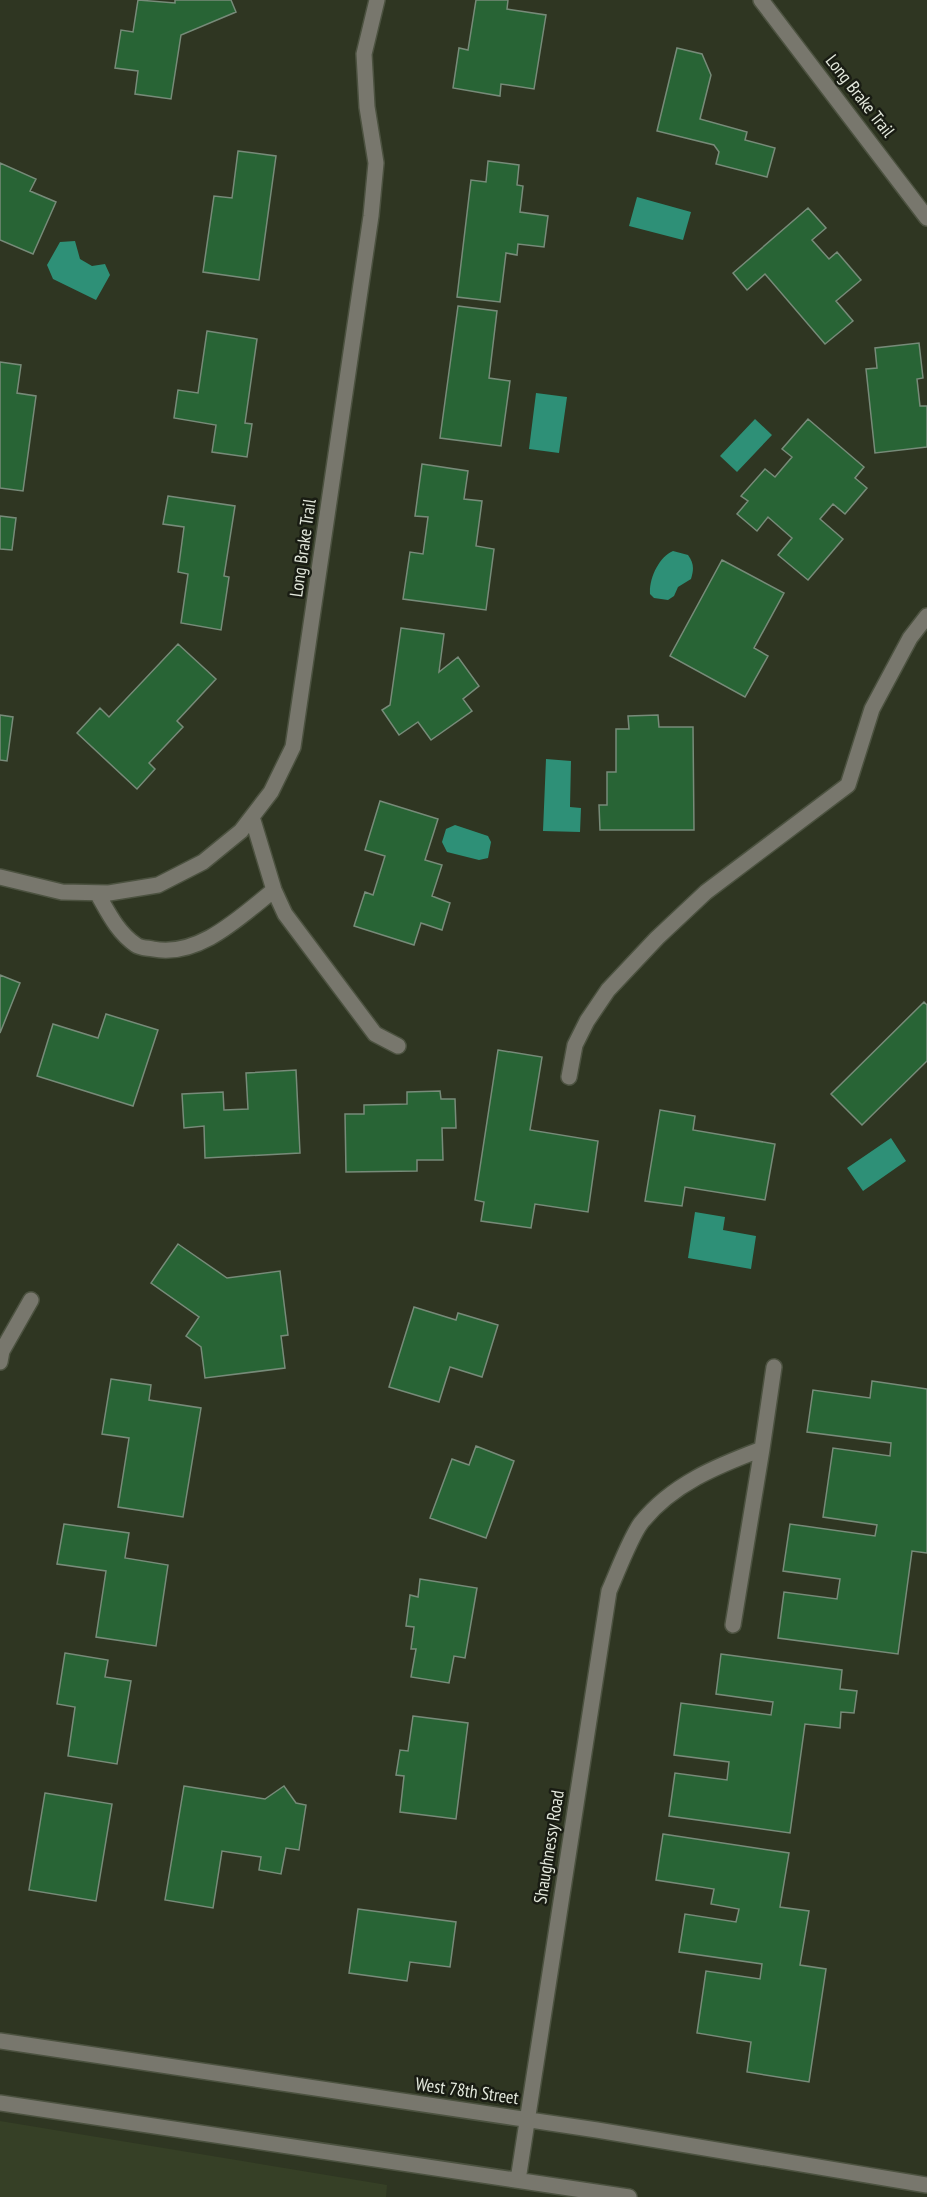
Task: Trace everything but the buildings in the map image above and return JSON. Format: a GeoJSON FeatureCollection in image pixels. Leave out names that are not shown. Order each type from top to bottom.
{"type":"FeatureCollection","features":[{"type":"Feature","properties":{"kind":"street","name":"Long Brake Trail"},"geometry":{"type":"LineString","coordinates":[[0,877],[62,892],[109,893],[158,885],[203,862],[241,831],[271,792],[293,747],[371,216],[376,163],[367,107],[364,54],[376,0]]}},
{"type":"Feature","properties":{"kind":"street","name":"Long Brake Trail"},"geometry":{"type":"LineString","coordinates":[[761,0],[927,218]]}},
{"type":"Feature","properties":{"kind":"street"},"geometry":{"type":"LineString","coordinates":[[569,1077],[575,1045],[587,1021],[608,990],[657,938],[706,892],[848,785],[872,709],[910,638],[927,616]]}},
{"type":"Feature","properties":{"kind":"street"},"geometry":{"type":"LineString","coordinates":[[252,817],[274,890],[285,914],[375,1034],[398,1046]]}},
{"type":"Feature","properties":{"kind":"street"},"geometry":{"type":"LineString","coordinates":[[97,893],[116,926],[137,946],[165,952],[196,944],[214,935],[274,890]]}},
{"type":"Feature","properties":{"kind":"street"},"geometry":{"type":"LineString","coordinates":[[0,1362],[2,1351],[31,1300]]}},
{"type":"Feature","properties":{"kind":"street"},"geometry":{"type":"LineString","coordinates":[[733,1624],[774,1367]]}},
{"type":"Feature","properties":{"kind":"street","name":"Shaughnessy Road"},"geometry":{"type":"LineString","coordinates":[[518,2180],[609,1591],[640,1525],[669,1494],[700,1476],[762,1449]]}},
{"type":"Feature","properties":{"kind":"street","name":"West 78th Street"},"geometry":{"type":"LineString","coordinates":[[0,2041],[527,2120],[927,2185]]}},
{"type":"Feature","properties":{"kind":"street"},"geometry":{"type":"LineString","coordinates":[[0,2103],[629,2197]]}},
{"type":"Feature","properties":{"kind":"shaded area"},"geometry":{"type":"Polygon","coordinates":[[[0,2121],[387,2185],[386,2197],[0,2197],[0,2121]]]}},
{"type":"Feature","properties":{"kind":"water"},"geometry":{"type":"Polygon","coordinates":[[[637,197],[691,212],[683,240],[629,226],[637,197]]]}},
{"type":"Feature","properties":{"kind":"water"},"geometry":{"type":"Polygon","coordinates":[[[75,241],[80,259],[92,266],[105,264],[110,275],[96,300],[53,279],[47,265],[60,242],[75,241]]]}},
{"type":"Feature","properties":{"kind":"water"},"geometry":{"type":"Polygon","coordinates":[[[536,393],[567,397],[559,453],[529,449],[536,393]]]}},
{"type":"Feature","properties":{"kind":"water"},"geometry":{"type":"Polygon","coordinates":[[[755,419],[772,435],[737,472],[720,456],[755,419]]]}},
{"type":"Feature","properties":{"kind":"water"},"geometry":{"type":"Polygon","coordinates":[[[673,551],[688,555],[690,558],[693,566],[691,579],[678,587],[674,596],[668,600],[654,598],[650,594],[653,575],[663,558],[673,551]]]}},
{"type":"Feature","properties":{"kind":"water"},"geometry":{"type":"Polygon","coordinates":[[[546,759],[571,761],[570,807],[581,808],[580,832],[543,831],[546,759]]]}},
{"type":"Feature","properties":{"kind":"water"},"geometry":{"type":"Polygon","coordinates":[[[455,825],[488,836],[491,842],[488,858],[479,860],[447,852],[442,842],[446,829],[455,825]]]}},
{"type":"Feature","properties":{"kind":"water"},"geometry":{"type":"Polygon","coordinates":[[[891,1138],[906,1161],[863,1191],[847,1168],[891,1138]]]}},
{"type":"Feature","properties":{"kind":"water"},"geometry":{"type":"Polygon","coordinates":[[[695,1212],[725,1217],[723,1230],[756,1236],[751,1269],[688,1258],[695,1212]]]}}]}
